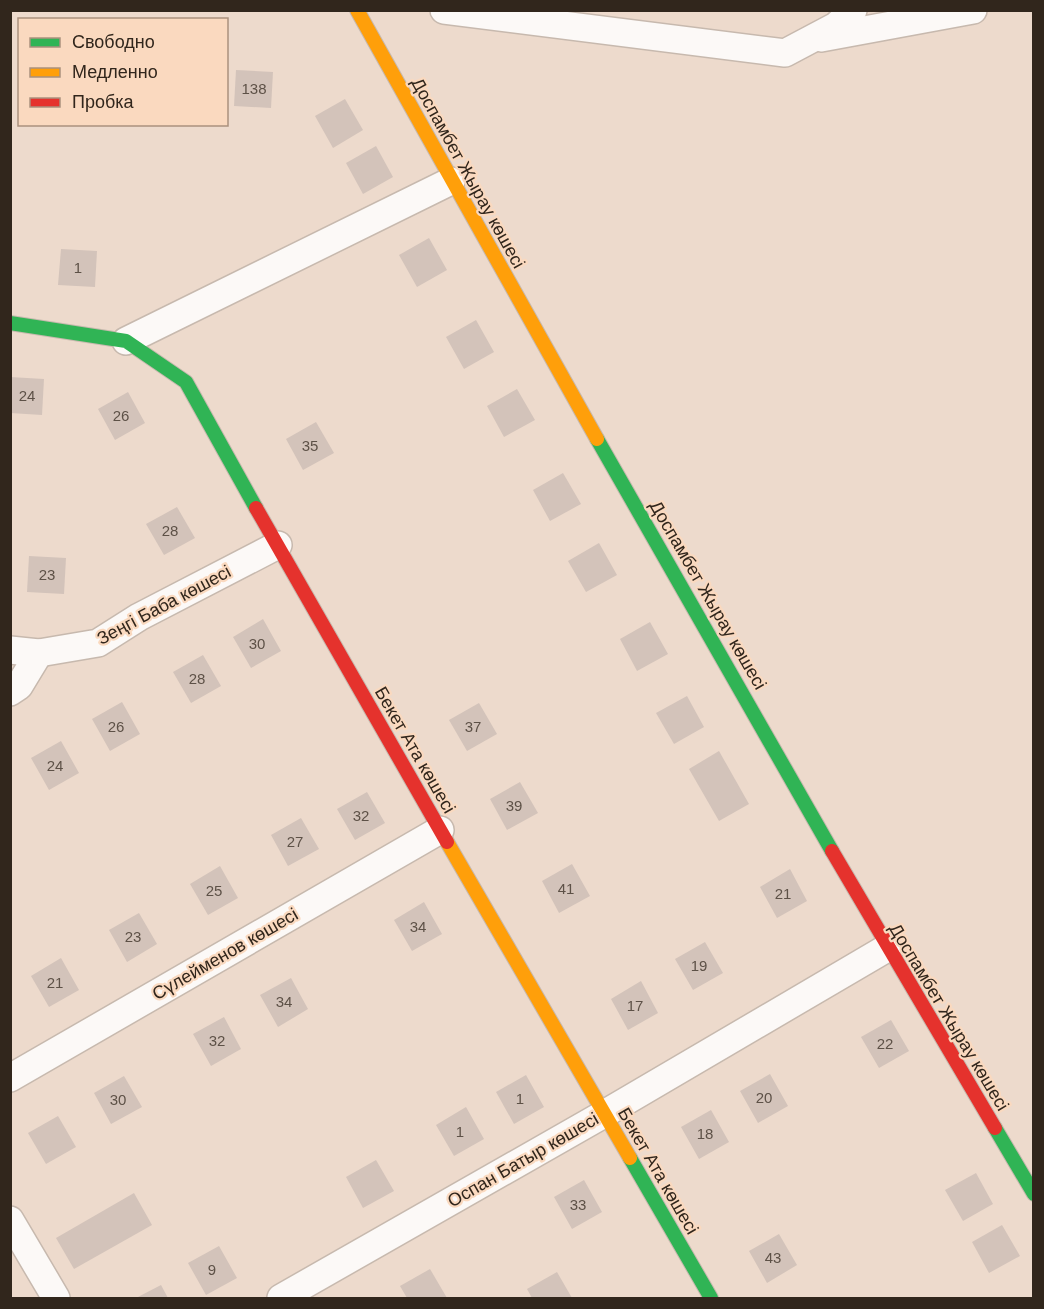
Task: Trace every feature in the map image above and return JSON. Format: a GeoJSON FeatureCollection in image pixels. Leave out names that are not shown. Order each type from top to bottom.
{"type":"FeatureCollection","features":[{"type":"Feature","properties":{"kind":"street","name":"Доспамбет Жырау көшесі"},"geometry":{"type":"LineString","coordinates":[[357,10],[887,948],[1034,1194]]}},
{"type":"Feature","properties":{"kind":"street"},"geometry":{"type":"LineString","coordinates":[[444,10],[785,53],[836,26],[853,10]]}},
{"type":"Feature","properties":{"kind":"street"},"geometry":{"type":"LineString","coordinates":[[811,39],[973,10]]}},
{"type":"Feature","properties":{"kind":"street"},"geometry":{"type":"LineString","coordinates":[[126,341],[452,180]]}},
{"type":"Feature","properties":{"kind":"street","name":"Бекет Ата көшесі"},"geometry":{"type":"LineString","coordinates":[[10,323],[126,341],[186,382],[218,443],[711,1299]]}},
{"type":"Feature","properties":{"kind":"street","name":"Зеңгі Баба көшесі"},"geometry":{"type":"LineString","coordinates":[[10,650],[39,653],[98,643],[139,618],[278,545]]}},
{"type":"Feature","properties":{"kind":"street"},"geometry":{"type":"LineString","coordinates":[[10,692],[19,687],[39,653]]}},
{"type":"Feature","properties":{"kind":"street","name":"Сүлейменов көшесі"},"geometry":{"type":"LineString","coordinates":[[10,1078],[440,830]]}},
{"type":"Feature","properties":{"kind":"street","name":"Оспан Батыр көшесі"},"geometry":{"type":"LineString","coordinates":[[281,1299],[604,1114],[887,948]]}},
{"type":"Feature","properties":{"kind":"street"},"geometry":{"type":"LineString","coordinates":[[10,1220],[56,1299]]}},
{"type":"Feature","properties":{"kind":"building"},"geometry":{"type":"Polygon","coordinates":[[[236,70],[273,72],[271,108],[234,106],[236,70]]]}},
{"type":"Feature","properties":{"kind":"building"},"geometry":{"type":"Polygon","coordinates":[[[345,99],[363,130],[333,148],[315,116],[345,99]]]}},
{"type":"Feature","properties":{"kind":"building"},"geometry":{"type":"Polygon","coordinates":[[[376,146],[393,177],[363,194],[346,163],[376,146]]]}},
{"type":"Feature","properties":{"kind":"building"},"geometry":{"type":"Polygon","coordinates":[[[429,238],[447,270],[417,287],[399,255],[429,238]]]}},
{"type":"Feature","properties":{"kind":"building"},"geometry":{"type":"Polygon","coordinates":[[[61,249],[97,251],[95,287],[58,285],[61,249]]]}},
{"type":"Feature","properties":{"kind":"building"},"geometry":{"type":"Polygon","coordinates":[[[476,320],[494,352],[464,369],[446,337],[476,320]]]}},
{"type":"Feature","properties":{"kind":"building"},"geometry":{"type":"Polygon","coordinates":[[[10,377],[44,379],[42,415],[10,413],[10,377]]]}},
{"type":"Feature","properties":{"kind":"building"},"geometry":{"type":"Polygon","coordinates":[[[517,389],[535,420],[504,437],[487,406],[517,389]]]}},
{"type":"Feature","properties":{"kind":"building"},"geometry":{"type":"Polygon","coordinates":[[[128,392],[145,423],[115,440],[98,409],[128,392]]]}},
{"type":"Feature","properties":{"kind":"building"},"geometry":{"type":"Polygon","coordinates":[[[316,422],[334,453],[303,470],[286,439],[316,422]]]}},
{"type":"Feature","properties":{"kind":"building"},"geometry":{"type":"Polygon","coordinates":[[[563,473],[581,504],[550,521],[533,490],[563,473]]]}},
{"type":"Feature","properties":{"kind":"building"},"geometry":{"type":"Polygon","coordinates":[[[177,507],[195,538],[164,555],[146,524],[177,507]]]}},
{"type":"Feature","properties":{"kind":"building"},"geometry":{"type":"Polygon","coordinates":[[[599,543],[617,575],[586,592],[568,561],[599,543]]]}},
{"type":"Feature","properties":{"kind":"building"},"geometry":{"type":"Polygon","coordinates":[[[29,556],[66,558],[64,594],[27,592],[29,556]]]}},
{"type":"Feature","properties":{"kind":"building"},"geometry":{"type":"Polygon","coordinates":[[[263,619],[281,651],[251,668],[233,637],[263,619]]]}},
{"type":"Feature","properties":{"kind":"building"},"geometry":{"type":"Polygon","coordinates":[[[650,622],[668,654],[637,671],[620,639],[650,622]]]}},
{"type":"Feature","properties":{"kind":"building"},"geometry":{"type":"Polygon","coordinates":[[[203,655],[221,686],[191,703],[173,672],[203,655]]]}},
{"type":"Feature","properties":{"kind":"building"},"geometry":{"type":"Polygon","coordinates":[[[687,696],[704,727],[674,744],[656,713],[687,696]]]}},
{"type":"Feature","properties":{"kind":"building"},"geometry":{"type":"Polygon","coordinates":[[[122,702],[140,734],[110,751],[92,719],[122,702]]]}},
{"type":"Feature","properties":{"kind":"building"},"geometry":{"type":"Polygon","coordinates":[[[479,703],[497,734],[467,751],[449,720],[479,703]]]}},
{"type":"Feature","properties":{"kind":"building"},"geometry":{"type":"Polygon","coordinates":[[[61,741],[79,773],[49,790],[31,758],[61,741]]]}},
{"type":"Feature","properties":{"kind":"building"},"geometry":{"type":"Polygon","coordinates":[[[719,751],[749,804],[719,821],[689,769],[719,751]]]}},
{"type":"Feature","properties":{"kind":"building"},"geometry":{"type":"Polygon","coordinates":[[[520,782],[538,813],[507,830],[490,799],[520,782]]]}},
{"type":"Feature","properties":{"kind":"building"},"geometry":{"type":"Polygon","coordinates":[[[367,792],[385,823],[355,840],[337,809],[367,792]]]}},
{"type":"Feature","properties":{"kind":"building"},"geometry":{"type":"Polygon","coordinates":[[[301,818],[319,849],[288,866],[271,835],[301,818]]]}},
{"type":"Feature","properties":{"kind":"building"},"geometry":{"type":"Polygon","coordinates":[[[572,864],[590,896],[559,913],[542,881],[572,864]]]}},
{"type":"Feature","properties":{"kind":"building"},"geometry":{"type":"Polygon","coordinates":[[[220,866],[238,898],[208,915],[190,884],[220,866]]]}},
{"type":"Feature","properties":{"kind":"building"},"geometry":{"type":"Polygon","coordinates":[[[790,869],[807,901],[777,918],[760,887],[790,869]]]}},
{"type":"Feature","properties":{"kind":"building"},"geometry":{"type":"Polygon","coordinates":[[[424,902],[442,934],[412,951],[394,920],[424,902]]]}},
{"type":"Feature","properties":{"kind":"building"},"geometry":{"type":"Polygon","coordinates":[[[139,913],[157,944],[127,962],[109,930],[139,913]]]}},
{"type":"Feature","properties":{"kind":"building"},"geometry":{"type":"Polygon","coordinates":[[[705,942],[723,973],[693,990],[675,959],[705,942]]]}},
{"type":"Feature","properties":{"kind":"building"},"geometry":{"type":"Polygon","coordinates":[[[61,958],[79,990],[49,1007],[31,976],[61,958]]]}},
{"type":"Feature","properties":{"kind":"building"},"geometry":{"type":"Polygon","coordinates":[[[291,978],[308,1009],[278,1027],[260,995],[291,978]]]}},
{"type":"Feature","properties":{"kind":"building"},"geometry":{"type":"Polygon","coordinates":[[[641,981],[658,1013],[628,1030],[611,999],[641,981]]]}},
{"type":"Feature","properties":{"kind":"building"},"geometry":{"type":"Polygon","coordinates":[[[224,1017],[241,1049],[211,1066],[193,1034],[224,1017]]]}},
{"type":"Feature","properties":{"kind":"building"},"geometry":{"type":"Polygon","coordinates":[[[891,1020],[909,1051],[879,1068],[861,1037],[891,1020]]]}},
{"type":"Feature","properties":{"kind":"building"},"geometry":{"type":"Polygon","coordinates":[[[770,1074],[788,1106],[758,1123],[740,1091],[770,1074]]]}},
{"type":"Feature","properties":{"kind":"building"},"geometry":{"type":"Polygon","coordinates":[[[526,1075],[544,1107],[514,1124],[496,1092],[526,1075]]]}},
{"type":"Feature","properties":{"kind":"building"},"geometry":{"type":"Polygon","coordinates":[[[124,1076],[142,1107],[111,1124],[94,1093],[124,1076]]]}},
{"type":"Feature","properties":{"kind":"building"},"geometry":{"type":"Polygon","coordinates":[[[466,1107],[484,1139],[454,1156],[436,1125],[466,1107]]]}},
{"type":"Feature","properties":{"kind":"building"},"geometry":{"type":"Polygon","coordinates":[[[711,1110],[729,1142],[699,1159],[681,1127],[711,1110]]]}},
{"type":"Feature","properties":{"kind":"building"},"geometry":{"type":"Polygon","coordinates":[[[58,1116],[76,1147],[46,1164],[28,1133],[58,1116]]]}},
{"type":"Feature","properties":{"kind":"building"},"geometry":{"type":"Polygon","coordinates":[[[376,1160],[394,1191],[363,1208],[346,1177],[376,1160]]]}},
{"type":"Feature","properties":{"kind":"building"},"geometry":{"type":"Polygon","coordinates":[[[976,1173],[993,1204],[963,1221],[945,1190],[976,1173]]]}},
{"type":"Feature","properties":{"kind":"building"},"geometry":{"type":"Polygon","coordinates":[[[584,1180],[602,1212],[572,1229],[554,1197],[584,1180]]]}},
{"type":"Feature","properties":{"kind":"building"},"geometry":{"type":"Polygon","coordinates":[[[134,1193],[152,1225],[74,1269],[56,1238],[134,1193]]]}},
{"type":"Feature","properties":{"kind":"building"},"geometry":{"type":"Polygon","coordinates":[[[1002,1225],[1020,1256],[989,1273],[972,1242],[1002,1225]]]}},
{"type":"Feature","properties":{"kind":"building"},"geometry":{"type":"Polygon","coordinates":[[[779,1234],[797,1265],[767,1283],[749,1251],[779,1234]]]}},
{"type":"Feature","properties":{"kind":"building"},"geometry":{"type":"Polygon","coordinates":[[[219,1246],[237,1278],[206,1295],[188,1263],[219,1246]]]}},
{"type":"Feature","properties":{"kind":"building"},"geometry":{"type":"Polygon","coordinates":[[[430,1269],[447,1298],[407,1298],[400,1286],[430,1269]]]}},
{"type":"Feature","properties":{"kind":"building"},"geometry":{"type":"Polygon","coordinates":[[[557,1272],[572,1298],[532,1298],[527,1289],[557,1272]]]}},
{"type":"Feature","properties":{"kind":"building"},"geometry":{"type":"Polygon","coordinates":[[[161,1285],[168,1298],[136,1298],[161,1285]]]}},
{"type":"Feature","properties":{"kind":"traffic: fast"},"geometry":{"type":"LineString","coordinates":[[10,323],[126,341],[186,382],[256,508]]}},
{"type":"Feature","properties":{"kind":"traffic: fast"},"geometry":{"type":"LineString","coordinates":[[597,439],[832,851]]}},
{"type":"Feature","properties":{"kind":"traffic: fast"},"geometry":{"type":"LineString","coordinates":[[995,1128],[1034,1194]]}},
{"type":"Feature","properties":{"kind":"traffic: fast"},"geometry":{"type":"LineString","coordinates":[[630,1158],[711,1298]]}},
{"type":"Feature","properties":{"kind":"traffic: slow"},"geometry":{"type":"LineString","coordinates":[[357,10],[597,439]]}},
{"type":"Feature","properties":{"kind":"traffic: slow"},"geometry":{"type":"LineString","coordinates":[[447,842],[630,1158]]}},
{"type":"Feature","properties":{"kind":"traffic: jam"},"geometry":{"type":"LineString","coordinates":[[256,508],[447,842]]}},
{"type":"Feature","properties":{"kind":"traffic: jam"},"geometry":{"type":"LineString","coordinates":[[832,851],[995,1128]]}}]}
